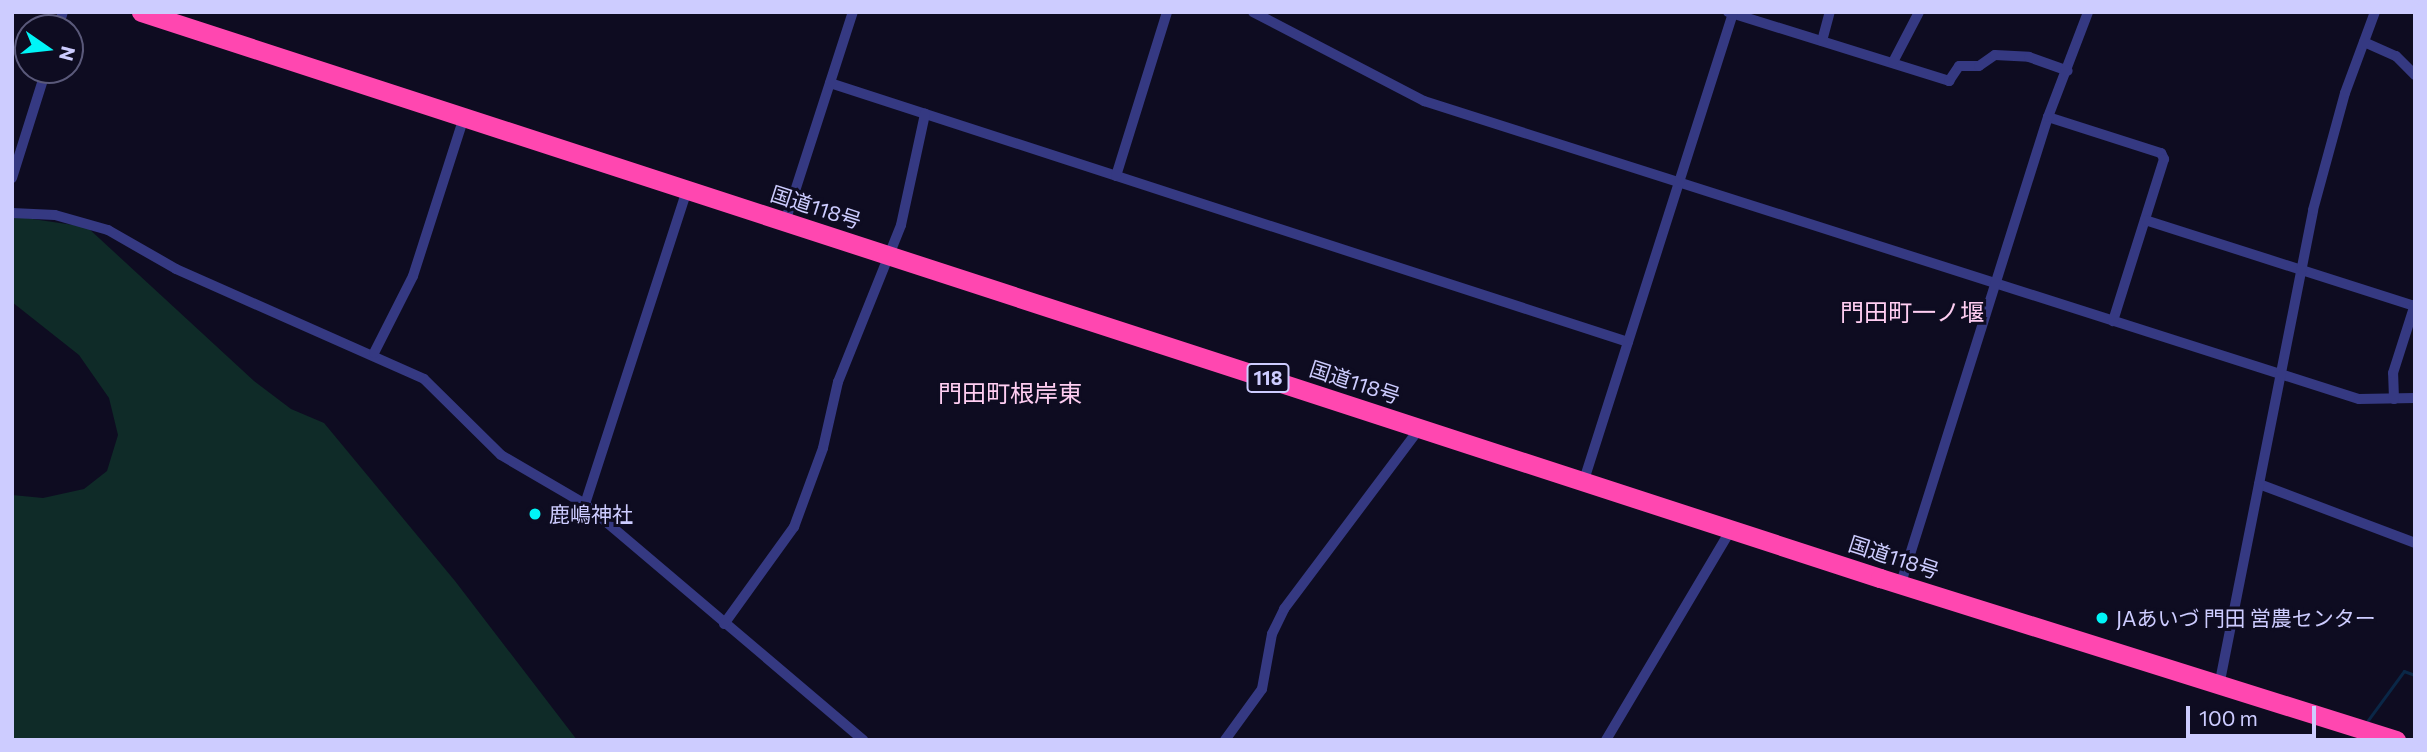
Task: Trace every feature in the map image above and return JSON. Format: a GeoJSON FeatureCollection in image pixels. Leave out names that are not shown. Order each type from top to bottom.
{"type":"FeatureCollection","features":[{"type":"Feature","properties":{"kind":"highway","name":"国道118号"},"geometry":{"type":"LineString","coordinates":[[141,12],[2219,687],[2386,738]]}},
{"type":"Feature","properties":{"kind":"street"},"geometry":{"type":"LineString","coordinates":[[785,222],[853,12]]}},
{"type":"Feature","properties":{"kind":"street"},"geometry":{"type":"LineString","coordinates":[[1116,176],[1167,12]]}},
{"type":"Feature","properties":{"kind":"street"},"geometry":{"type":"LineString","coordinates":[[1253,12],[1424,101],[2359,399],[2415,398]]}},
{"type":"Feature","properties":{"kind":"street"},"geometry":{"type":"LineString","coordinates":[[1822,41],[1830,12]]}},
{"type":"Feature","properties":{"kind":"street"},"geometry":{"type":"LineString","coordinates":[[1893,62],[1919,12]]}},
{"type":"Feature","properties":{"kind":"street"},"geometry":{"type":"LineString","coordinates":[[1901,583],[2048,117],[2068,71],[2088,12]]}},
{"type":"Feature","properties":{"kind":"street"},"geometry":{"type":"LineString","coordinates":[[2219,687],[2326,153],[2375,12]]}},
{"type":"Feature","properties":{"kind":"street"},"geometry":{"type":"LineString","coordinates":[[1584,480],[1731,13],[1949,81],[1959,66],[1979,66],[1995,55],[2029,57],[2068,71]]}},
{"type":"Feature","properties":{"kind":"street"},"geometry":{"type":"LineString","coordinates":[[2364,42],[2396,56],[2415,75]]}},
{"type":"Feature","properties":{"kind":"street"},"geometry":{"type":"LineString","coordinates":[[830,83],[1628,342]]}},
{"type":"Feature","properties":{"kind":"street"},"geometry":{"type":"LineString","coordinates":[[12,178],[42,84]]}},
{"type":"Feature","properties":{"kind":"street"},"geometry":{"type":"LineString","coordinates":[[724,624],[794,527],[823,448],[838,382],[901,225],[925,114]]}},
{"type":"Feature","properties":{"kind":"street"},"geometry":{"type":"LineString","coordinates":[[374,353],[413,275],[464,117]]}},
{"type":"Feature","properties":{"kind":"street"},"geometry":{"type":"LineString","coordinates":[[2048,117],[2161,153],[2164,159],[2113,321]]}},
{"type":"Feature","properties":{"kind":"street"},"geometry":{"type":"LineString","coordinates":[[584,505],[687,190]]}},
{"type":"Feature","properties":{"kind":"street"},"geometry":{"type":"LineString","coordinates":[[12,213],[55,215],[108,230],[263,309],[374,353],[439,391],[501,455],[584,505],[863,740]]}},
{"type":"Feature","properties":{"kind":"street"},"geometry":{"type":"LineString","coordinates":[[2145,220],[2303,267],[2415,305],[2393,373],[2394,400]]}},
{"type":"Feature","properties":{"kind":"street"},"geometry":{"type":"LineString","coordinates":[[1225,740],[1262,689],[1272,634],[1284,609],[1420,428]]}},
{"type":"Feature","properties":{"kind":"street"},"geometry":{"type":"LineString","coordinates":[[2259,484],[2415,543]]}},
{"type":"Feature","properties":{"kind":"street"},"geometry":{"type":"LineString","coordinates":[[1606,740],[1732,528]]}},
{"type":"Feature","properties":{"kind":"green space"},"geometry":{"type":"Polygon","coordinates":[[[12,216],[87,227],[254,381],[291,409],[324,423],[455,581],[577,740],[12,740],[12,495],[43,498],[84,489],[107,471],[118,435],[109,398],[79,355],[12,302],[12,216]]]}},
{"type":"Feature","properties":{"kind":"waterway"},"geometry":{"type":"LineString","coordinates":[[2366,723],[2404,671],[2415,675]]}},
{"type":"Feature","properties":{"kind":"place","name":"鹿嶋神社"},"geometry":{"type":"Point","coordinates":[535,514]}},
{"type":"Feature","properties":{"kind":"place","name":"JAあいづ 門田 営農センター"},"geometry":{"type":"Point","coordinates":[2102,618]}},
{"type":"Feature","properties":{"kind":"district","name":"門田町一ノ堰"},"geometry":{"type":"Point","coordinates":[1912,312]}},
{"type":"Feature","properties":{"kind":"district","name":"門田町根岸東"},"geometry":{"type":"Point","coordinates":[1010,393]}}]}
